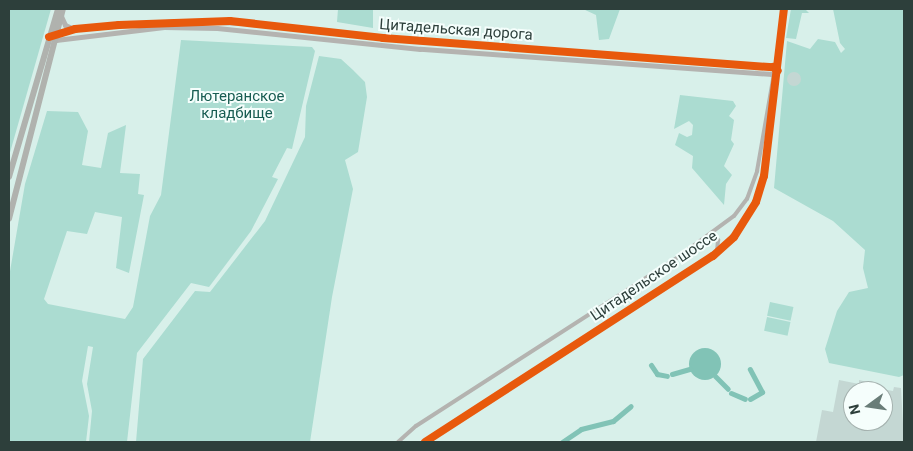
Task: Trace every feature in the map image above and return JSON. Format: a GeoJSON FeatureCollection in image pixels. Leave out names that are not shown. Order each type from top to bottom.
{"type":"FeatureCollection","features":[{"type":"Feature","properties":{"kind":"main road"},"geometry":{"type":"LineString","coordinates":[[9,177],[58,9]]}},
{"type":"Feature","properties":{"kind":"main road"},"geometry":{"type":"LineString","coordinates":[[9,219],[18,173],[58,33],[63,9]]}},
{"type":"Feature","properties":{"kind":"street","name":"Цитадельское шоссе"},"geometry":{"type":"LineString","coordinates":[[426,442],[712,256],[742,226],[762,186],[778,71],[778,51],[784,9]]}},
{"type":"Feature","properties":{"kind":"street"},"geometry":{"type":"LineString","coordinates":[[61,16],[65,25],[75,29]]}},
{"type":"Feature","properties":{"kind":"street","name":"Цитадельская дорога"},"geometry":{"type":"LineString","coordinates":[[49,37],[75,29],[163,21],[230,21],[383,38],[773,67]]}},
{"type":"Feature","properties":{"kind":"street","name":"Цитадельская дорога"},"geometry":{"type":"LineString","coordinates":[[56,40],[164,27],[217,28],[420,48],[772,74]]}},
{"type":"Feature","properties":{"kind":"street"},"geometry":{"type":"LineString","coordinates":[[49,37],[56,40]]}},
{"type":"Feature","properties":{"kind":"street","name":"Цитадельское шоссе"},"geometry":{"type":"LineString","coordinates":[[399,442],[416,426],[708,237],[734,216],[752,186],[773,67],[778,51]]}},
{"type":"Feature","properties":{"kind":"street"},"geometry":{"type":"LineString","coordinates":[[772,74],[778,71],[773,67]]}},
{"type":"Feature","properties":{"kind":"street"},"geometry":{"type":"LineString","coordinates":[[708,237],[716,238],[719,243],[712,256]]}},
{"type":"Feature","properties":{"kind":"green space"},"geometry":{"type":"Polygon","coordinates":[[[9,9],[51,9],[9,156],[9,9]]]}},
{"type":"Feature","properties":{"kind":"green space"},"geometry":{"type":"Polygon","coordinates":[[[338,9],[373,9],[373,28],[337,22],[338,9]]]}},
{"type":"Feature","properties":{"kind":"green space"},"geometry":{"type":"Polygon","coordinates":[[[583,9],[620,9],[609,39],[599,40],[596,15],[583,9]]]}},
{"type":"Feature","properties":{"kind":"green space"},"geometry":{"type":"Polygon","coordinates":[[[791,9],[805,9],[809,13],[802,13],[796,39],[786,38],[791,9]]]}},
{"type":"Feature","properties":{"kind":"green space"},"geometry":{"type":"Polygon","coordinates":[[[833,9],[904,9],[904,375],[899,377],[829,363],[825,349],[837,311],[849,292],[868,288],[863,268],[865,250],[833,221],[774,188],[787,41],[810,49],[818,39],[835,42],[841,53],[845,49],[840,43],[833,9]]]}},
{"type":"Feature","properties":{"kind":"green space","name":"Лютеранское кладбище"},"geometry":{"type":"Polygon","coordinates":[[[181,40],[312,47],[315,51],[292,149],[287,148],[272,177],[278,179],[251,231],[209,287],[191,283],[137,353],[127,442],[89,442],[92,411],[87,384],[93,347],[88,346],[82,381],[89,416],[86,442],[9,442],[9,277],[25,184],[47,111],[78,112],[88,131],[82,165],[101,168],[108,133],[126,125],[120,173],[140,174],[138,194],[144,195],[129,273],[116,268],[122,217],[95,212],[87,234],[67,231],[44,299],[48,304],[125,319],[133,307],[150,216],[161,195],[181,40]]]}},
{"type":"Feature","properties":{"kind":"green space"},"geometry":{"type":"Polygon","coordinates":[[[319,56],[341,59],[365,82],[367,97],[358,152],[345,160],[353,189],[332,297],[310,442],[136,442],[143,359],[195,291],[210,292],[265,221],[305,137],[306,106],[319,56]]]}},
{"type":"Feature","properties":{"kind":"green space"},"geometry":{"type":"Polygon","coordinates":[[[680,95],[733,101],[736,106],[729,116],[734,120],[731,140],[734,144],[724,166],[732,175],[726,184],[724,205],[692,168],[693,156],[675,145],[679,133],[687,137],[692,135],[693,125],[689,121],[674,129],[680,95]]]}},
{"type":"Feature","properties":{"kind":"green space"},"geometry":{"type":"Polygon","coordinates":[[[770,302],[793,307],[791,321],[767,316],[770,302]]]}},
{"type":"Feature","properties":{"kind":"green space"},"geometry":{"type":"Polygon","coordinates":[[[767,317],[790,322],[788,336],[764,331],[767,317]]]}},
{"type":"Feature","properties":{"kind":"shaded area"},"geometry":{"type":"Polygon","coordinates":[[[705,348],[716,353],[721,364],[716,375],[705,380],[694,375],[689,364],[694,353],[705,348]]]}},
{"type":"Feature","properties":{"kind":"building"},"geometry":{"type":"Polygon","coordinates":[[[791,72],[797,72],[801,79],[797,86],[791,86],[787,82],[787,76],[791,72]]]}},
{"type":"Feature","properties":{"kind":"building"},"geometry":{"type":"Polygon","coordinates":[[[839,380],[844,381],[843,431],[893,431],[893,391],[894,387],[901,388],[904,442],[816,442],[822,410],[833,412],[839,380]]]}},
{"type":"Feature","properties":{"kind":"waterway"},"geometry":{"type":"LineString","coordinates":[[651,365],[657,374],[667,376]]}},
{"type":"Feature","properties":{"kind":"waterway"},"geometry":{"type":"LineString","coordinates":[[672,374],[690,369]]}},
{"type":"Feature","properties":{"kind":"waterway"},"geometry":{"type":"LineString","coordinates":[[750,369],[762,392],[750,399]]}},
{"type":"Feature","properties":{"kind":"waterway"},"geometry":{"type":"LineString","coordinates":[[715,376],[728,389]]}},
{"type":"Feature","properties":{"kind":"waterway"},"geometry":{"type":"LineString","coordinates":[[731,393],[745,399]]}},
{"type":"Feature","properties":{"kind":"waterway"},"geometry":{"type":"LineString","coordinates":[[562,442],[581,429],[613,421],[631,406]]}},
{"type":"Feature","properties":{"kind":"cycle path"},"geometry":{"type":"LineString","coordinates":[[425,442],[713,256],[734,237],[756,202],[764,176],[784,9]]}},
{"type":"Feature","properties":{"kind":"cycle path"},"geometry":{"type":"LineString","coordinates":[[49,37],[75,29],[119,25],[230,21],[383,38],[773,67],[778,71]]}}]}
